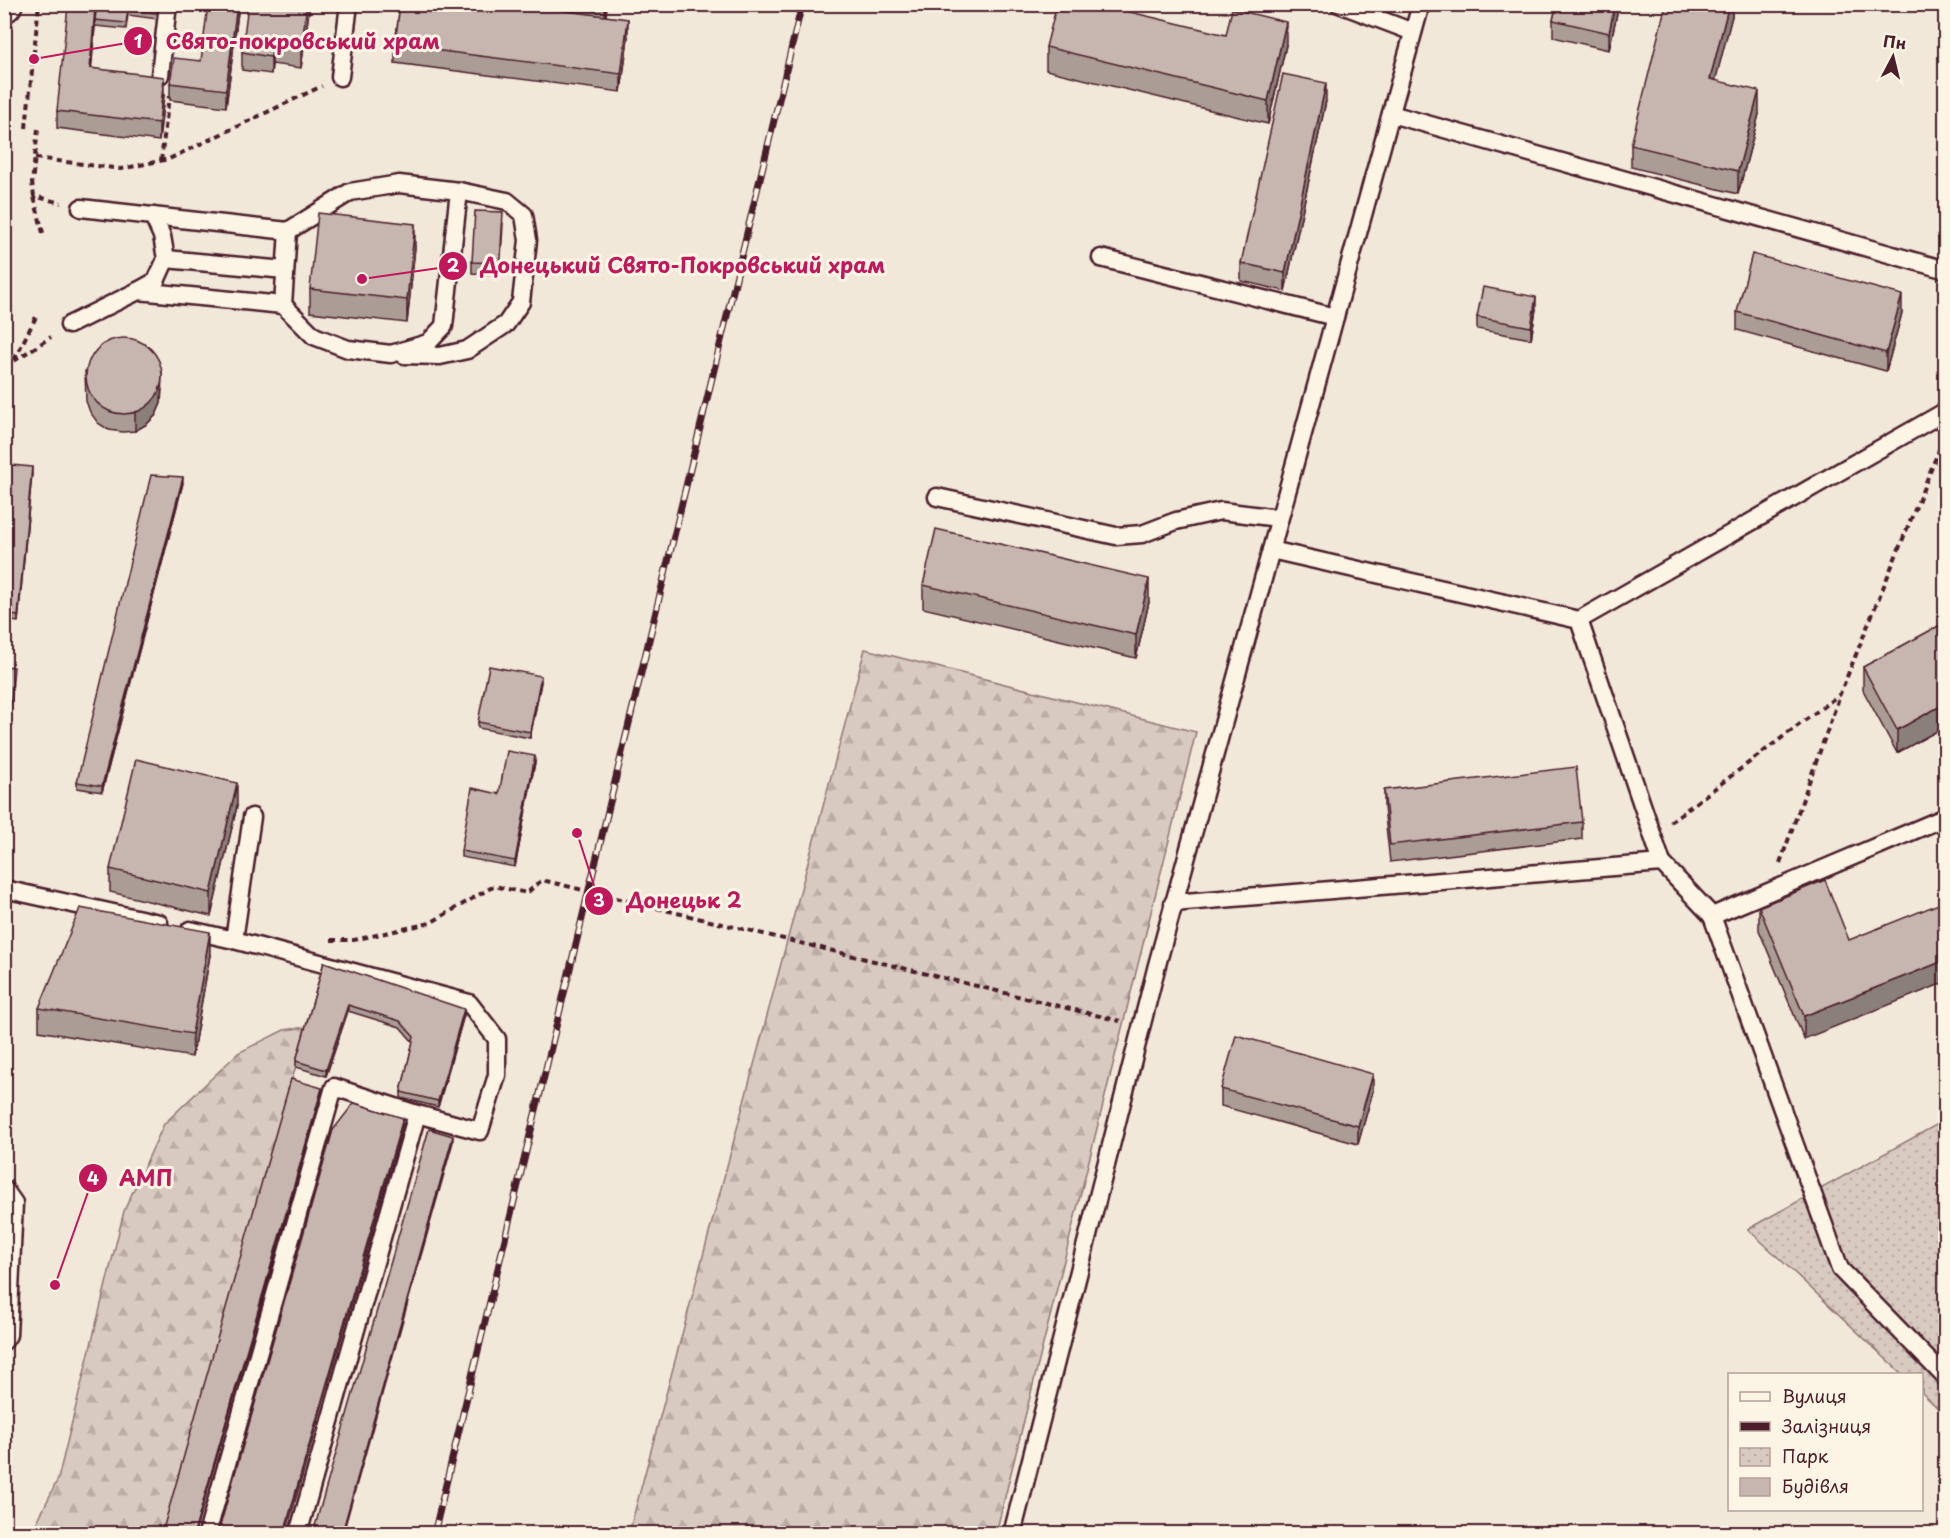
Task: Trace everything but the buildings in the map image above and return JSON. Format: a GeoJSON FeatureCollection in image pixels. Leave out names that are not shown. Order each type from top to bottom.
{"type":"FeatureCollection","features":[{"type":"Feature","properties":{"kind":"lane"},"geometry":{"type":"LineString","coordinates":[[160,75],[168,4]]}},
{"type":"Feature","properties":{"kind":"lane"},"geometry":{"type":"LineString","coordinates":[[340,77],[349,4]]}},
{"type":"Feature","properties":{"kind":"lane"},"geometry":{"type":"LineString","coordinates":[[1339,4],[1413,33]]}},
{"type":"Feature","properties":{"kind":"lane"},"geometry":{"type":"LineString","coordinates":[[1012,1533],[1173,903],[1421,4]]}},
{"type":"Feature","properties":{"kind":"lane"},"geometry":{"type":"LineString","coordinates":[[1390,114],[1946,270]]}},
{"type":"Feature","properties":{"kind":"lane"},"geometry":{"type":"LineString","coordinates":[[81,208],[288,231],[350,192],[399,184],[459,191],[507,201],[524,215],[528,240],[521,302],[506,324],[467,350],[440,356],[348,350],[315,336],[283,305],[138,291]]}},
{"type":"Feature","properties":{"kind":"lane"},"geometry":{"type":"LineString","coordinates":[[391,354],[428,343],[444,326],[459,191]]}},
{"type":"Feature","properties":{"kind":"lane"},"geometry":{"type":"LineString","coordinates":[[69,326],[156,280],[166,259],[162,236],[153,216]]}},
{"type":"Feature","properties":{"kind":"lane"},"geometry":{"type":"LineString","coordinates":[[283,305],[288,231]]}},
{"type":"Feature","properties":{"kind":"lane"},"geometry":{"type":"LineString","coordinates":[[1101,258],[1335,317]]}},
{"type":"Feature","properties":{"kind":"lane"},"geometry":{"type":"LineString","coordinates":[[166,259],[285,270]]}},
{"type":"Feature","properties":{"kind":"lane"},"geometry":{"type":"LineString","coordinates":[[1271,550],[1579,620],[1946,411]]}},
{"type":"Feature","properties":{"kind":"lane"},"geometry":{"type":"LineString","coordinates":[[937,497],[1116,536],[1142,534],[1176,521],[1221,511],[1280,518]]}},
{"type":"Feature","properties":{"kind":"lane"},"geometry":{"type":"LineString","coordinates":[[1579,620],[1662,862],[1712,916],[1840,1269],[1946,1378]]}},
{"type":"Feature","properties":{"kind":"lane"},"geometry":{"type":"LineString","coordinates":[[234,940],[252,817]]}},
{"type":"Feature","properties":{"kind":"lane"},"geometry":{"type":"LineString","coordinates":[[1712,916],[1946,817]]}},
{"type":"Feature","properties":{"kind":"lane"},"geometry":{"type":"LineString","coordinates":[[1173,903],[1662,862]]}},
{"type":"Feature","properties":{"kind":"lane"},"geometry":{"type":"LineString","coordinates":[[4,889],[234,940],[469,1004],[497,1039],[497,1075],[480,1131],[417,1114],[334,1087],[207,1533]]}},
{"type":"Feature","properties":{"kind":"lane"},"geometry":{"type":"LineString","coordinates":[[298,1533],[417,1114]]}},
{"type":"Feature","properties":{"kind":"lane"},"geometry":{"type":"LineString","coordinates":[[4,1189],[14,1203],[8,1335],[4,1341]]}},
{"type":"Feature","properties":{"kind":"path"},"geometry":{"type":"LineString","coordinates":[[26,128],[39,4]]}},
{"type":"Feature","properties":{"kind":"path"},"geometry":{"type":"LineString","coordinates":[[160,75],[171,76],[161,161]]}},
{"type":"Feature","properties":{"kind":"path"},"geometry":{"type":"LineString","coordinates":[[35,159],[121,169],[169,159],[340,77]]}},
{"type":"Feature","properties":{"kind":"path"},"geometry":{"type":"LineString","coordinates":[[38,129],[32,183],[43,233]]}},
{"type":"Feature","properties":{"kind":"path"},"geometry":{"type":"LineString","coordinates":[[34,196],[81,208]]}},
{"type":"Feature","properties":{"kind":"path"},"geometry":{"type":"LineString","coordinates":[[36,317],[14,361],[69,326]]}},
{"type":"Feature","properties":{"kind":"path"},"geometry":{"type":"LineString","coordinates":[[1770,892],[1840,694],[1946,435]]}},
{"type":"Feature","properties":{"kind":"path"},"geometry":{"type":"LineString","coordinates":[[1653,835],[1840,694]]}},
{"type":"Feature","properties":{"kind":"path"},"geometry":{"type":"LineString","coordinates":[[330,940],[354,940],[430,923],[494,886],[527,893],[542,880],[1141,1026]]}},
{"type":"Feature","properties":{"kind":"green space"},"geometry":{"type":"Polygon","coordinates":[[[865,649],[1196,732],[996,1533],[629,1533],[865,649]]]}},
{"type":"Feature","properties":{"kind":"green space"},"geometry":{"type":"Polygon","coordinates":[[[307,1027],[163,1533],[31,1534],[58,1479],[124,1211],[164,1124],[238,1053],[284,1030],[307,1027]]]}},
{"type":"Feature","properties":{"kind":"green space"},"geometry":{"type":"Polygon","coordinates":[[[1945,1120],[1945,1415],[1923,1394],[1923,1373],[1901,1373],[1748,1229],[1945,1120]]]}},
{"type":"Feature","properties":{"kind":"railway"},"geometry":{"type":"LineString","coordinates":[[434,1534],[802,4]]}},
{"type":"Feature","properties":{"kind":"place","name":"Свято-покровський храм"},"geometry":{"type":"Point","coordinates":[34,59]}},
{"type":"Feature","properties":{"kind":"place","name":"Донецький Свято-Покровський храм"},"geometry":{"type":"Point","coordinates":[362,279]}},
{"type":"Feature","properties":{"kind":"place","name":"Донецьк 2"},"geometry":{"type":"Point","coordinates":[577,833]}},
{"type":"Feature","properties":{"kind":"place","name":"АМП"},"geometry":{"type":"Point","coordinates":[55,1285]}}]}
